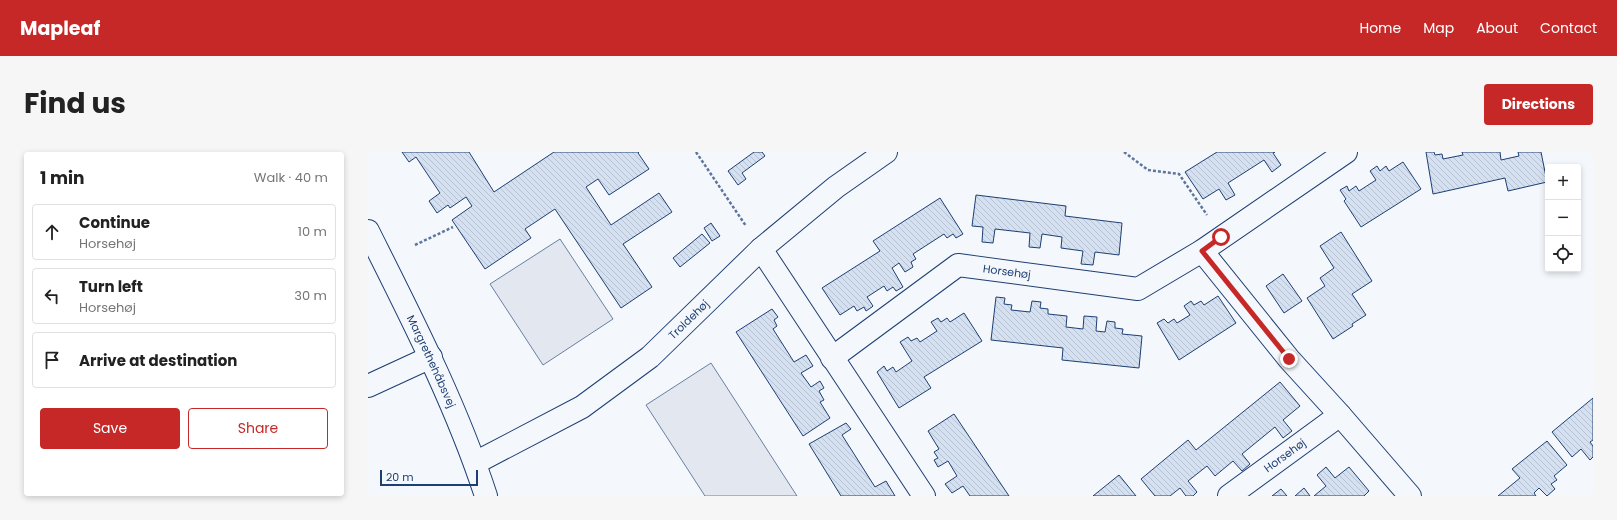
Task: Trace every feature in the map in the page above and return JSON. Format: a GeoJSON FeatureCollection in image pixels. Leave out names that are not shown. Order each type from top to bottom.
{"type":"FeatureCollection","features":[{"type":"Feature","properties":{"kind":"street","name":"Troldehøj"},"geometry":{"type":"LineString","coordinates":[[475,464],[582,407],[650,357],[761,249],[836,187],[886,152]]}},
{"type":"Feature","properties":{"kind":"street","name":"Horsehøj"},"geometry":{"type":"LineString","coordinates":[[832,358],[958,265],[1138,289],[1202,251],[1346,152]]}},
{"type":"Feature","properties":{"kind":"street","name":"Margrethehåbsvej"},"geometry":{"type":"LineString","coordinates":[[368,231],[431,357],[475,464],[486,496]]}},
{"type":"Feature","properties":{"kind":"street"},"geometry":{"type":"LineString","coordinates":[[761,249],[924,496]]}},
{"type":"Feature","properties":{"kind":"street"},"geometry":{"type":"LineString","coordinates":[[1202,251],[1289,359],[1410,496]]}},
{"type":"Feature","properties":{"kind":"street"},"geometry":{"type":"LineString","coordinates":[[368,386],[431,357]]}},
{"type":"Feature","properties":{"kind":"street","name":"Horsehøj"},"geometry":{"type":"LineString","coordinates":[[1229,496],[1340,415]]}},
{"type":"Feature","properties":{"kind":"path"},"geometry":{"type":"LineString","coordinates":[[696,152],[761,249]]}},
{"type":"Feature","properties":{"kind":"path"},"geometry":{"type":"LineString","coordinates":[[1124,152],[1148,170],[1179,174],[1221,237]]}},
{"type":"Feature","properties":{"kind":"path"},"geometry":{"type":"LineString","coordinates":[[415,245],[453,227]]}},
{"type":"Feature","properties":{"kind":"shaded area"},"geometry":{"type":"Polygon","coordinates":[[[560,239],[613,319],[543,365],[490,284],[560,239]]]}},
{"type":"Feature","properties":{"kind":"shaded area"},"geometry":{"type":"Polygon","coordinates":[[[711,363],[797,496],[705,496],[646,405],[711,363]]]}},
{"type":"Feature","properties":{"kind":"building"},"geometry":{"type":"Polygon","coordinates":[[[402,152],[469,152],[494,192],[554,152],[639,152],[638,153],[649,169],[609,195],[598,179],[586,187],[611,225],[659,193],[672,212],[623,244],[652,287],[621,308],[555,209],[525,229],[531,238],[485,269],[452,220],[472,206],[466,197],[450,208],[448,205],[437,213],[429,201],[440,193],[416,157],[409,162],[402,152]]]}},
{"type":"Feature","properties":{"kind":"building"},"geometry":{"type":"Polygon","coordinates":[[[754,152],[762,152],[765,156],[742,173],[746,179],[738,185],[728,171],[754,152]]]}},
{"type":"Feature","properties":{"kind":"building"},"geometry":{"type":"Polygon","coordinates":[[[1217,152],[1275,152],[1273,153],[1281,165],[1272,172],[1264,160],[1228,183],[1235,195],[1226,200],[1219,189],[1203,199],[1185,172],[1217,152]]]}},
{"type":"Feature","properties":{"kind":"building"},"geometry":{"type":"Polygon","coordinates":[[[1426,152],[1434,152],[1435,155],[1442,154],[1443,159],[1463,155],[1462,152],[1500,152],[1501,160],[1519,156],[1518,152],[1541,152],[1545,172],[1545,182],[1508,191],[1505,178],[1433,194],[1426,152]]]}},
{"type":"Feature","properties":{"kind":"building"},"geometry":{"type":"Polygon","coordinates":[[[1403,162],[1421,189],[1361,227],[1344,201],[1346,199],[1340,190],[1347,186],[1349,191],[1356,186],[1359,191],[1376,180],[1370,171],[1377,166],[1380,171],[1386,166],[1389,171],[1403,162]]]}},
{"type":"Feature","properties":{"kind":"building"},"geometry":{"type":"Polygon","coordinates":[[[976,195],[1066,206],[1065,216],[1122,223],[1119,255],[1095,252],[1093,265],[1081,264],[1083,251],[1061,248],[1062,237],[1042,234],[1040,248],[1029,247],[1030,233],[995,229],[993,243],[982,242],[983,227],[972,226],[976,195]]]}},
{"type":"Feature","properties":{"kind":"building"},"geometry":{"type":"Polygon","coordinates":[[[940,198],[963,234],[956,238],[953,234],[947,238],[944,234],[913,254],[916,259],[911,262],[913,267],[905,272],[899,263],[892,268],[903,287],[896,291],[893,287],[887,291],[884,286],[867,297],[873,306],[866,311],[864,307],[857,311],[854,306],[840,315],[822,288],[880,251],[873,241],[940,198]]]}},
{"type":"Feature","properties":{"kind":"building"},"geometry":{"type":"Polygon","coordinates":[[[711,223],[720,236],[712,241],[704,228],[711,223]]]}},
{"type":"Feature","properties":{"kind":"building"},"geometry":{"type":"Polygon","coordinates":[[[1341,232],[1372,281],[1352,294],[1366,315],[1352,324],[1353,326],[1333,339],[1307,298],[1325,286],[1320,278],[1334,268],[1320,246],[1341,232]]]}},
{"type":"Feature","properties":{"kind":"building"},"geometry":{"type":"Polygon","coordinates":[[[702,234],[710,243],[680,267],[673,258],[702,234]]]}},
{"type":"Feature","properties":{"kind":"building"},"geometry":{"type":"Polygon","coordinates":[[[1283,274],[1302,301],[1284,313],[1266,286],[1283,274]]]}},
{"type":"Feature","properties":{"kind":"building"},"geometry":{"type":"Polygon","coordinates":[[[1218,296],[1236,323],[1179,360],[1157,323],[1164,319],[1168,323],[1174,319],[1177,323],[1190,315],[1184,306],[1191,301],[1194,305],[1201,301],[1204,305],[1218,296]]]}},
{"type":"Feature","properties":{"kind":"building"},"geometry":{"type":"Polygon","coordinates":[[[996,297],[1005,298],[1004,304],[1012,305],[1011,310],[1030,312],[1032,301],[1041,302],[1040,308],[1048,309],[1048,314],[1067,316],[1066,327],[1083,329],[1084,316],[1097,317],[1096,331],[1105,332],[1107,321],[1115,322],[1115,328],[1123,329],[1122,334],[1142,336],[1139,368],[1062,360],[1063,348],[991,340],[996,297]]]}},
{"type":"Feature","properties":{"kind":"building"},"geometry":{"type":"Polygon","coordinates":[[[772,309],[778,317],[774,320],[777,326],[773,329],[794,362],[806,355],[813,366],[801,373],[811,387],[820,381],[824,388],[819,391],[824,400],[820,402],[830,418],[803,436],[736,332],[772,309]]]}},
{"type":"Feature","properties":{"kind":"building"},"geometry":{"type":"Polygon","coordinates":[[[964,313],[982,341],[924,377],[931,388],[899,408],[877,372],[884,366],[887,371],[893,367],[896,372],[912,361],[900,342],[908,337],[911,341],[917,338],[920,342],[937,331],[931,322],[938,318],[941,322],[947,318],[950,322],[964,313]]]}},
{"type":"Feature","properties":{"kind":"building"},"geometry":{"type":"Polygon","coordinates":[[[1280,382],[1300,406],[1283,420],[1292,431],[1283,438],[1275,427],[1242,454],[1250,464],[1242,471],[1233,461],[1215,476],[1207,466],[1188,481],[1197,492],[1193,496],[1186,496],[1180,488],[1170,496],[1155,496],[1141,479],[1188,440],[1196,450],[1280,382]]]}},
{"type":"Feature","properties":{"kind":"building"},"geometry":{"type":"Polygon","coordinates":[[[1593,398],[1593,440],[1590,442],[1593,446],[1593,457],[1590,460],[1581,449],[1572,457],[1552,432],[1593,398]]]}},
{"type":"Feature","properties":{"kind":"building"},"geometry":{"type":"Polygon","coordinates":[[[954,414],[1009,496],[970,496],[963,486],[952,493],[945,484],[957,476],[948,461],[938,467],[934,460],[938,458],[934,452],[939,449],[928,431],[954,414]]]}},
{"type":"Feature","properties":{"kind":"building"},"geometry":{"type":"Polygon","coordinates":[[[846,423],[851,429],[842,435],[875,487],[886,481],[895,496],[841,496],[809,444],[846,423]]]}},
{"type":"Feature","properties":{"kind":"building"},"geometry":{"type":"Polygon","coordinates":[[[1547,441],[1567,465],[1554,476],[1557,480],[1551,484],[1555,489],[1547,496],[1539,488],[1534,493],[1536,496],[1498,496],[1520,478],[1512,469],[1547,441]]]}},
{"type":"Feature","properties":{"kind":"building"},"geometry":{"type":"Polygon","coordinates":[[[1326,467],[1335,478],[1349,467],[1369,491],[1364,496],[1314,496],[1326,486],[1317,475],[1326,467]]]}},
{"type":"Feature","properties":{"kind":"building"},"geometry":{"type":"Polygon","coordinates":[[[1119,475],[1136,496],[1093,496],[1119,475]]]}},
{"type":"Feature","properties":{"kind":"building"},"geometry":{"type":"Polygon","coordinates":[[[1304,488],[1310,496],[1295,496],[1304,488]]]}},
{"type":"Feature","properties":{"kind":"building"},"geometry":{"type":"Polygon","coordinates":[[[1281,489],[1287,496],[1272,496],[1281,489]]]}},
{"type":"Feature","properties":{"kind":"route"},"geometry":{"type":"LineString","coordinates":[[1221,237],[1202,251],[1289,359]]}}]}
